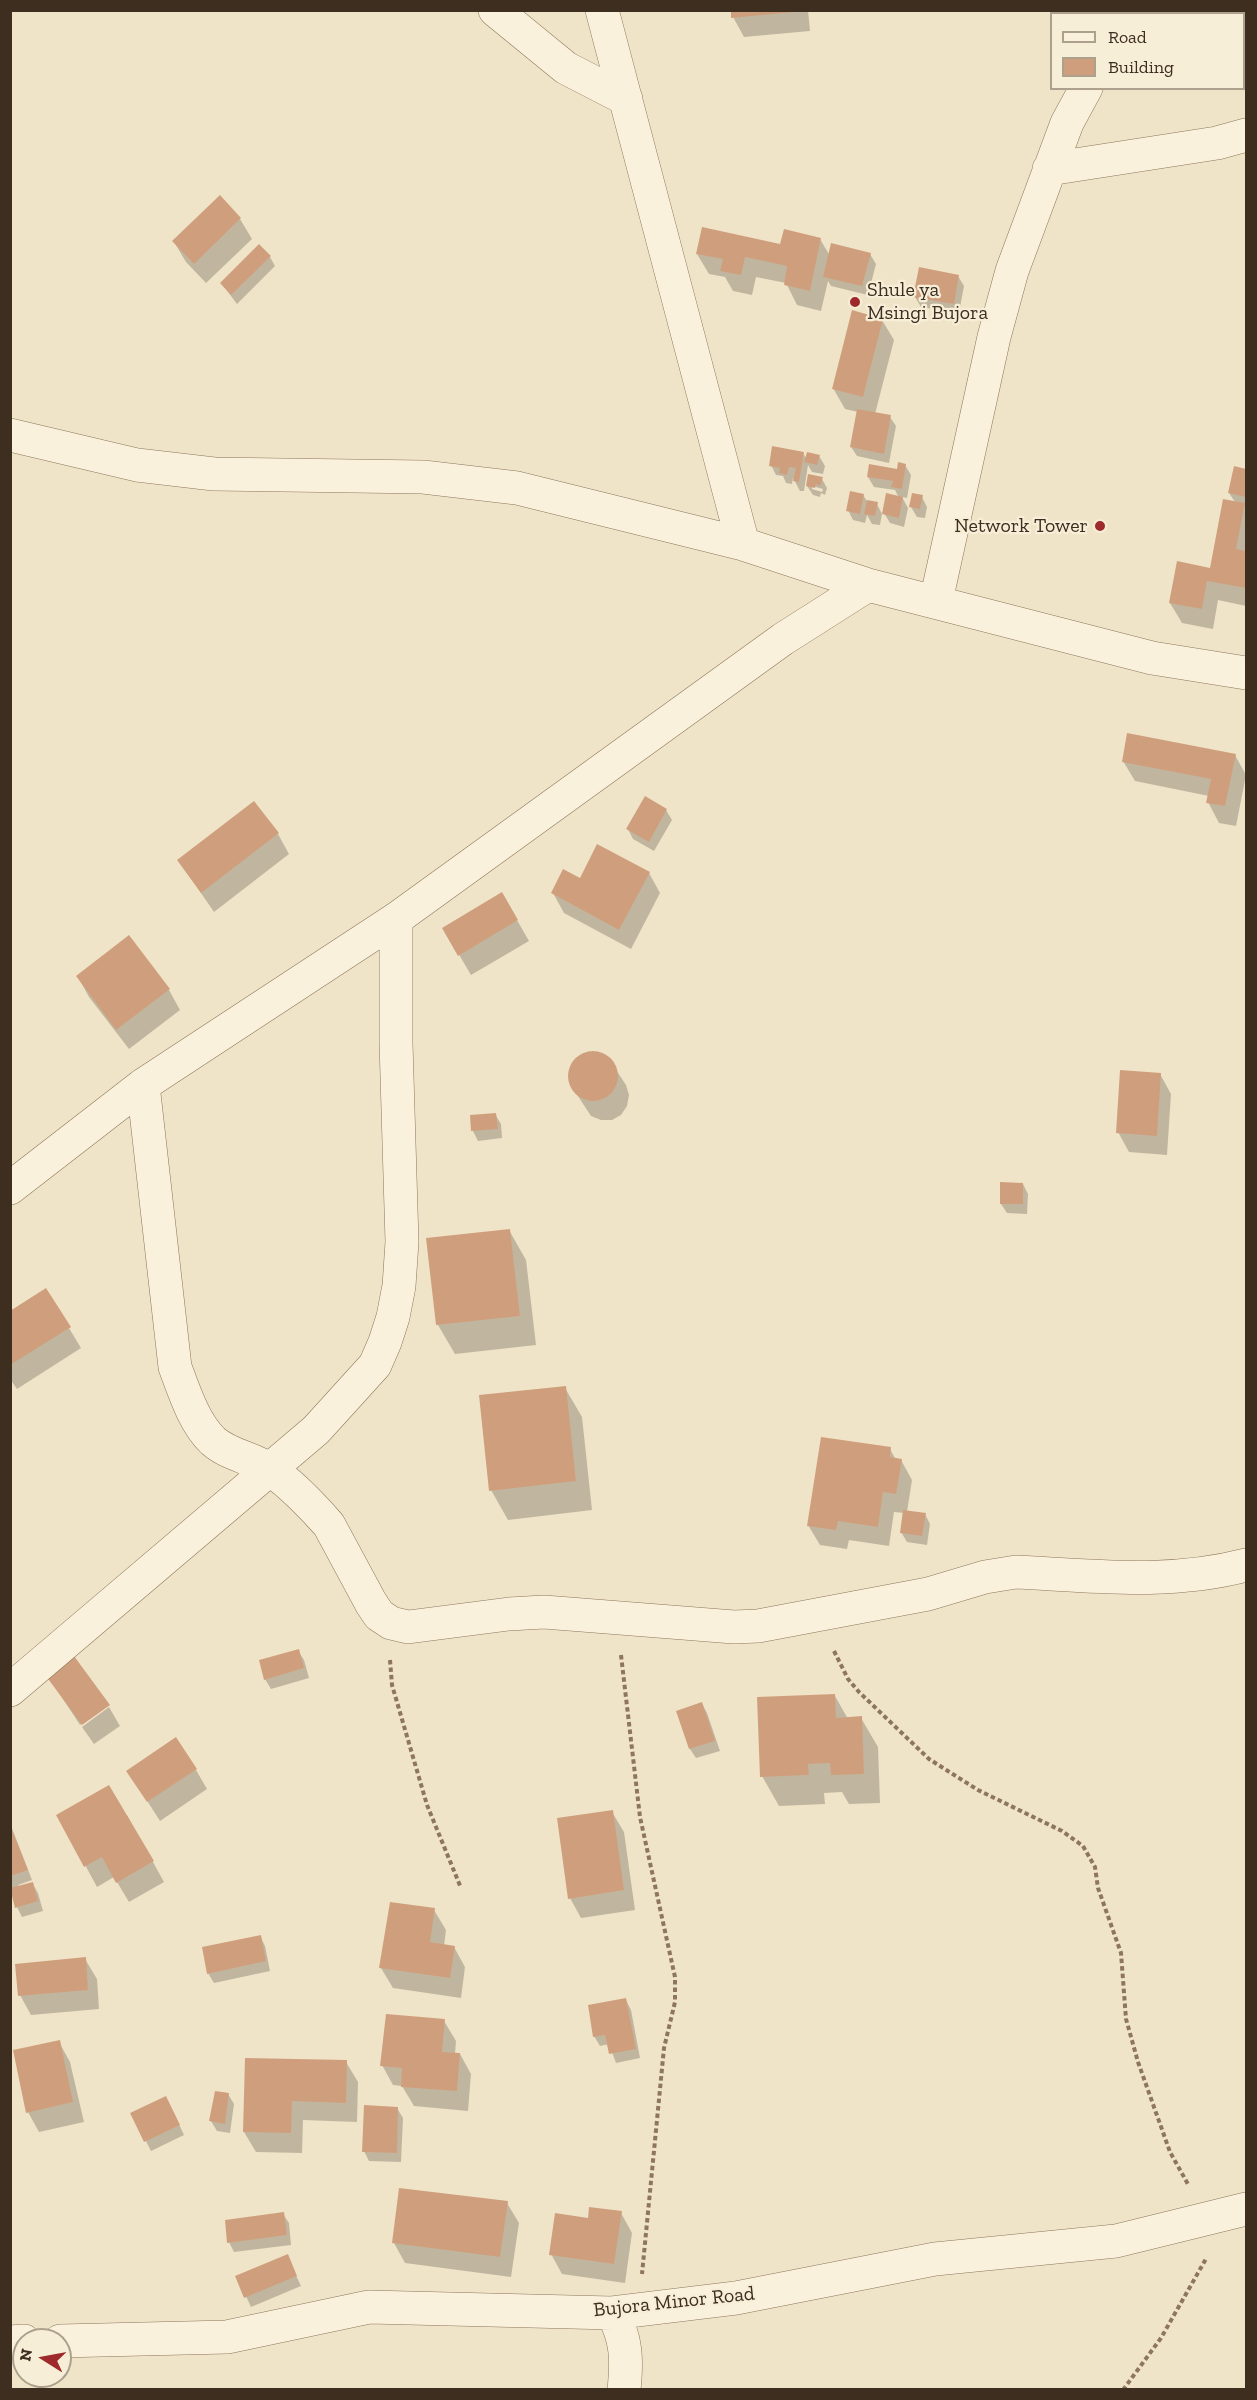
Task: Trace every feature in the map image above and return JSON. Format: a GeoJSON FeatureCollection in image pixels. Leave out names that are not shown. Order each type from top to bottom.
{"type":"FeatureCollection","features":[{"type":"Feature","properties":{"kind":"street"},"geometry":{"type":"LineString","coordinates":[[495,10],[566,68],[626,99]]}},
{"type":"Feature","properties":{"kind":"street"},"geometry":{"type":"LineString","coordinates":[[602,10],[743,544]]}},
{"type":"Feature","properties":{"kind":"street"},"geometry":{"type":"LineString","coordinates":[[936,601],[994,337],[1012,271],[1067,123],[1085,90]]}},
{"type":"Feature","properties":{"kind":"street"},"geometry":{"type":"LineString","coordinates":[[1049,169],[1217,143],[1246,135]]}},
{"type":"Feature","properties":{"kind":"street"},"geometry":{"type":"LineString","coordinates":[[10,435],[138,465],[214,474],[423,477],[517,488],[743,544],[868,585],[1152,658],[1246,673]]}},
{"type":"Feature","properties":{"kind":"street"},"geometry":{"type":"LineString","coordinates":[[10,1188],[143,1085],[396,919],[773,646],[868,585]]}},
{"type":"Feature","properties":{"kind":"street"},"geometry":{"type":"LineString","coordinates":[[10,1690],[316,1430],[375,1365],[393,1317],[399,1286],[402,1242],[396,1044],[396,919]]}},
{"type":"Feature","properties":{"kind":"street"},"geometry":{"type":"LineString","coordinates":[[143,1085],[175,1367],[188,1400],[206,1433],[214,1442],[228,1452],[271,1470],[329,1525],[371,1603],[379,1615],[391,1623],[408,1627],[527,1612],[734,1627],[758,1626],[928,1594],[1001,1573],[1158,1579],[1208,1574],[1246,1565]]}},
{"type":"Feature","properties":{"kind":"street","name":"Bujora Minor Road"},"geometry":{"type":"LineString","coordinates":[[72,2341],[227,2337],[369,2307],[625,2311],[736,2298],[935,2259],[1116,2241],[1227,2214]]}},
{"type":"Feature","properties":{"kind":"street"},"geometry":{"type":"LineString","coordinates":[[624,2390],[627,2366],[621,2328],[625,2311]]}},
{"type":"Feature","properties":{"kind":"path"},"geometry":{"type":"LineString","coordinates":[[816,1615],[848,1679],[929,1759],[978,1790],[1062,1832],[1083,1846],[1095,1867],[1098,1888],[1121,1953],[1126,2019],[1138,2062],[1170,2152],[1227,2214],[1161,2338],[1123,2390]]}},
{"type":"Feature","properties":{"kind":"path"},"geometry":{"type":"LineString","coordinates":[[617,1619],[640,1817],[675,1977],[675,2002],[664,2048],[625,2311]]}},
{"type":"Feature","properties":{"kind":"path"},"geometry":{"type":"LineString","coordinates":[[391,1623],[390,1671],[394,1694],[428,1805],[461,1888]]}},
{"type":"Feature","properties":{"kind":"building"},"geometry":{"type":"Polygon","coordinates":[[[731,10],[794,10],[794,12],[731,18],[731,10]]]}},
{"type":"Feature","properties":{"kind":"building"},"geometry":{"type":"Polygon","coordinates":[[[220,195],[241,218],[194,264],[172,241],[220,195]]]}},
{"type":"Feature","properties":{"kind":"building"},"geometry":{"type":"Polygon","coordinates":[[[702,227],[780,244],[784,229],[821,238],[810,291],[784,285],[787,266],[745,257],[741,275],[720,271],[723,259],[696,254],[702,227]]]}},
{"type":"Feature","properties":{"kind":"building"},"geometry":{"type":"Polygon","coordinates":[[[831,243],[871,253],[862,286],[823,277],[831,243]]]}},
{"type":"Feature","properties":{"kind":"building"},"geometry":{"type":"Polygon","coordinates":[[[259,244],[271,256],[231,295],[220,283],[259,244]]]}},
{"type":"Feature","properties":{"kind":"building"},"geometry":{"type":"Polygon","coordinates":[[[919,267],[959,275],[954,304],[913,297],[919,267]]]}},
{"type":"Feature","properties":{"kind":"building"},"geometry":{"type":"Polygon","coordinates":[[[852,310],[883,319],[863,397],[832,389],[852,310]]]}},
{"type":"Feature","properties":{"kind":"building"},"geometry":{"type":"Polygon","coordinates":[[[857,409],[891,415],[884,454],[850,447],[857,409]]]}},
{"type":"Feature","properties":{"kind":"building"},"geometry":{"type":"Polygon","coordinates":[[[772,446],[804,452],[799,482],[793,481],[796,468],[789,467],[787,475],[779,473],[780,468],[769,466],[772,446]]]}},
{"type":"Feature","properties":{"kind":"building"},"geometry":{"type":"Polygon","coordinates":[[[807,452],[820,455],[817,465],[804,462],[807,452]]]}},
{"type":"Feature","properties":{"kind":"building"},"geometry":{"type":"Polygon","coordinates":[[[898,462],[906,464],[902,489],[891,487],[893,481],[867,477],[869,464],[897,469],[898,462]]]}},
{"type":"Feature","properties":{"kind":"building"},"geometry":{"type":"Polygon","coordinates":[[[1234,466],[1246,469],[1246,497],[1228,493],[1234,466]]]}},
{"type":"Feature","properties":{"kind":"building"},"geometry":{"type":"Polygon","coordinates":[[[808,474],[823,477],[820,486],[816,484],[815,488],[806,486],[808,474]]]}},
{"type":"Feature","properties":{"kind":"building"},"geometry":{"type":"Polygon","coordinates":[[[850,491],[864,494],[860,514],[846,511],[850,491]]]}},
{"type":"Feature","properties":{"kind":"building"},"geometry":{"type":"Polygon","coordinates":[[[886,493],[903,497],[899,518],[882,514],[886,493]]]}},
{"type":"Feature","properties":{"kind":"building"},"geometry":{"type":"Polygon","coordinates":[[[912,493],[923,495],[920,509],[909,507],[912,493]]]}},
{"type":"Feature","properties":{"kind":"building"},"geometry":{"type":"Polygon","coordinates":[[[1223,499],[1245,503],[1236,549],[1246,551],[1246,588],[1207,581],[1202,609],[1169,603],[1177,561],[1210,568],[1223,499]]]}},
{"type":"Feature","properties":{"kind":"building"},"geometry":{"type":"Polygon","coordinates":[[[867,500],[878,502],[875,516],[864,514],[867,500]]]}},
{"type":"Feature","properties":{"kind":"building"},"geometry":{"type":"Polygon","coordinates":[[[1127,733],[1236,754],[1225,806],[1206,803],[1211,779],[1122,762],[1127,733]]]}},
{"type":"Feature","properties":{"kind":"building"},"geometry":{"type":"Polygon","coordinates":[[[645,796],[667,809],[649,842],[626,829],[645,796]]]}},
{"type":"Feature","properties":{"kind":"building"},"geometry":{"type":"Polygon","coordinates":[[[254,801],[279,833],[201,893],[177,860],[254,801]]]}},
{"type":"Feature","properties":{"kind":"building"},"geometry":{"type":"Polygon","coordinates":[[[597,844],[650,872],[619,930],[551,893],[563,869],[580,878],[597,844]]]}},
{"type":"Feature","properties":{"kind":"building"},"geometry":{"type":"Polygon","coordinates":[[[502,892],[518,920],[458,956],[442,928],[502,892]]]}},
{"type":"Feature","properties":{"kind":"building"},"geometry":{"type":"Polygon","coordinates":[[[129,935],[170,989],[116,1030],[76,976],[129,935]]]}},
{"type":"Feature","properties":{"kind":"building"},"geometry":{"type":"Polygon","coordinates":[[[593,1051],[611,1058],[618,1076],[611,1094],[593,1101],[575,1094],[568,1076],[575,1058],[593,1051]]]}},
{"type":"Feature","properties":{"kind":"building"},"geometry":{"type":"Polygon","coordinates":[[[1120,1070],[1161,1073],[1157,1136],[1116,1133],[1120,1070]]]}},
{"type":"Feature","properties":{"kind":"building"},"geometry":{"type":"Polygon","coordinates":[[[496,1113],[498,1129],[471,1131],[470,1115],[496,1113]]]}},
{"type":"Feature","properties":{"kind":"building"},"geometry":{"type":"Polygon","coordinates":[[[1000,1182],[1023,1183],[1023,1204],[1000,1204],[1000,1182]]]}},
{"type":"Feature","properties":{"kind":"building"},"geometry":{"type":"Polygon","coordinates":[[[510,1229],[520,1316],[436,1325],[426,1238],[510,1229]]]}},
{"type":"Feature","properties":{"kind":"building"},"geometry":{"type":"Polygon","coordinates":[[[46,1288],[71,1327],[10,1365],[10,1311],[46,1288]]]}},
{"type":"Feature","properties":{"kind":"building"},"geometry":{"type":"Polygon","coordinates":[[[566,1386],[576,1481],[489,1491],[479,1395],[566,1386]]]}},
{"type":"Feature","properties":{"kind":"building"},"geometry":{"type":"Polygon","coordinates":[[[821,1437],[891,1447],[890,1457],[902,1459],[896,1494],[883,1492],[878,1527],[838,1521],[836,1530],[807,1526],[821,1437]]]}},
{"type":"Feature","properties":{"kind":"building"},"geometry":{"type":"Polygon","coordinates":[[[903,1510],[926,1513],[922,1536],[900,1533],[903,1510]]]}},
{"type":"Feature","properties":{"kind":"building"},"geometry":{"type":"Polygon","coordinates":[[[299,1649],[304,1668],[264,1680],[259,1660],[299,1649]]]}},
{"type":"Feature","properties":{"kind":"building"},"geometry":{"type":"Polygon","coordinates":[[[74,1656],[110,1705],[82,1725],[46,1676],[74,1656]]]}},
{"type":"Feature","properties":{"kind":"building"},"geometry":{"type":"Polygon","coordinates":[[[835,1694],[836,1718],[862,1716],[864,1774],[831,1775],[830,1763],[808,1764],[809,1775],[760,1777],[757,1697],[835,1694]]]}},
{"type":"Feature","properties":{"kind":"building"},"geometry":{"type":"Polygon","coordinates":[[[702,1702],[715,1741],[689,1749],[676,1711],[702,1702]]]}},
{"type":"Feature","properties":{"kind":"building"},"geometry":{"type":"Polygon","coordinates":[[[176,1737],[197,1769],[147,1802],[126,1771],[176,1737]]]}},
{"type":"Feature","properties":{"kind":"building"},"geometry":{"type":"Polygon","coordinates":[[[109,1785],[154,1861],[116,1883],[102,1857],[84,1867],[56,1815],[109,1785]]]}},
{"type":"Feature","properties":{"kind":"building"},"geometry":{"type":"Polygon","coordinates":[[[613,1810],[624,1890],[568,1899],[557,1818],[613,1810]]]}},
{"type":"Feature","properties":{"kind":"building"},"geometry":{"type":"Polygon","coordinates":[[[10,1825],[28,1870],[10,1876],[10,1825]]]}},
{"type":"Feature","properties":{"kind":"building"},"geometry":{"type":"Polygon","coordinates":[[[33,1882],[38,1901],[15,1908],[10,1888],[33,1882]]]}},
{"type":"Feature","properties":{"kind":"building"},"geometry":{"type":"Polygon","coordinates":[[[390,1902],[435,1908],[430,1942],[455,1946],[450,1978],[379,1968],[390,1902]]]}},
{"type":"Feature","properties":{"kind":"building"},"geometry":{"type":"Polygon","coordinates":[[[261,1935],[266,1961],[207,1974],[202,1947],[261,1935]]]}},
{"type":"Feature","properties":{"kind":"building"},"geometry":{"type":"Polygon","coordinates":[[[86,1957],[88,1990],[18,1996],[15,1964],[86,1957]]]}},
{"type":"Feature","properties":{"kind":"building"},"geometry":{"type":"Polygon","coordinates":[[[626,1998],[636,2049],[609,2054],[605,2035],[593,2037],[588,2005],[626,1998]]]}},
{"type":"Feature","properties":{"kind":"building"},"geometry":{"type":"Polygon","coordinates":[[[386,2014],[445,2019],[442,2052],[460,2053],[457,2091],[401,2087],[402,2068],[380,2066],[386,2014]]]}},
{"type":"Feature","properties":{"kind":"building"},"geometry":{"type":"Polygon","coordinates":[[[60,2040],[73,2102],[26,2113],[13,2050],[60,2040]]]}},
{"type":"Feature","properties":{"kind":"building"},"geometry":{"type":"Polygon","coordinates":[[[245,2058],[347,2060],[346,2103],[292,2101],[291,2133],[243,2132],[245,2058]]]}},
{"type":"Feature","properties":{"kind":"building"},"geometry":{"type":"Polygon","coordinates":[[[215,2091],[229,2093],[225,2124],[209,2121],[215,2091]]]}},
{"type":"Feature","properties":{"kind":"building"},"geometry":{"type":"Polygon","coordinates":[[[166,2096],[180,2125],[144,2142],[130,2113],[166,2096]]]}},
{"type":"Feature","properties":{"kind":"building"},"geometry":{"type":"Polygon","coordinates":[[[364,2105],[398,2107],[397,2153],[362,2152],[364,2105]]]}},
{"type":"Feature","properties":{"kind":"building"},"geometry":{"type":"Polygon","coordinates":[[[399,2188],[508,2201],[500,2257],[392,2243],[399,2188]]]}},
{"type":"Feature","properties":{"kind":"building"},"geometry":{"type":"Polygon","coordinates":[[[589,2207],[622,2211],[614,2264],[549,2255],[555,2213],[588,2218],[589,2207]]]}},
{"type":"Feature","properties":{"kind":"building"},"geometry":{"type":"Polygon","coordinates":[[[284,2212],[287,2235],[227,2243],[225,2220],[284,2212]]]}},
{"type":"Feature","properties":{"kind":"building"},"geometry":{"type":"Polygon","coordinates":[[[288,2254],[297,2276],[244,2298],[235,2276],[288,2254]]]}},
{"type":"Feature","properties":{"kind":"place","name":"Shule ya Msingi Bujora"},"geometry":{"type":"Point","coordinates":[855,302]}},
{"type":"Feature","properties":{"kind":"place","name":"Network Tower"},"geometry":{"type":"Point","coordinates":[1100,526]}}]}
